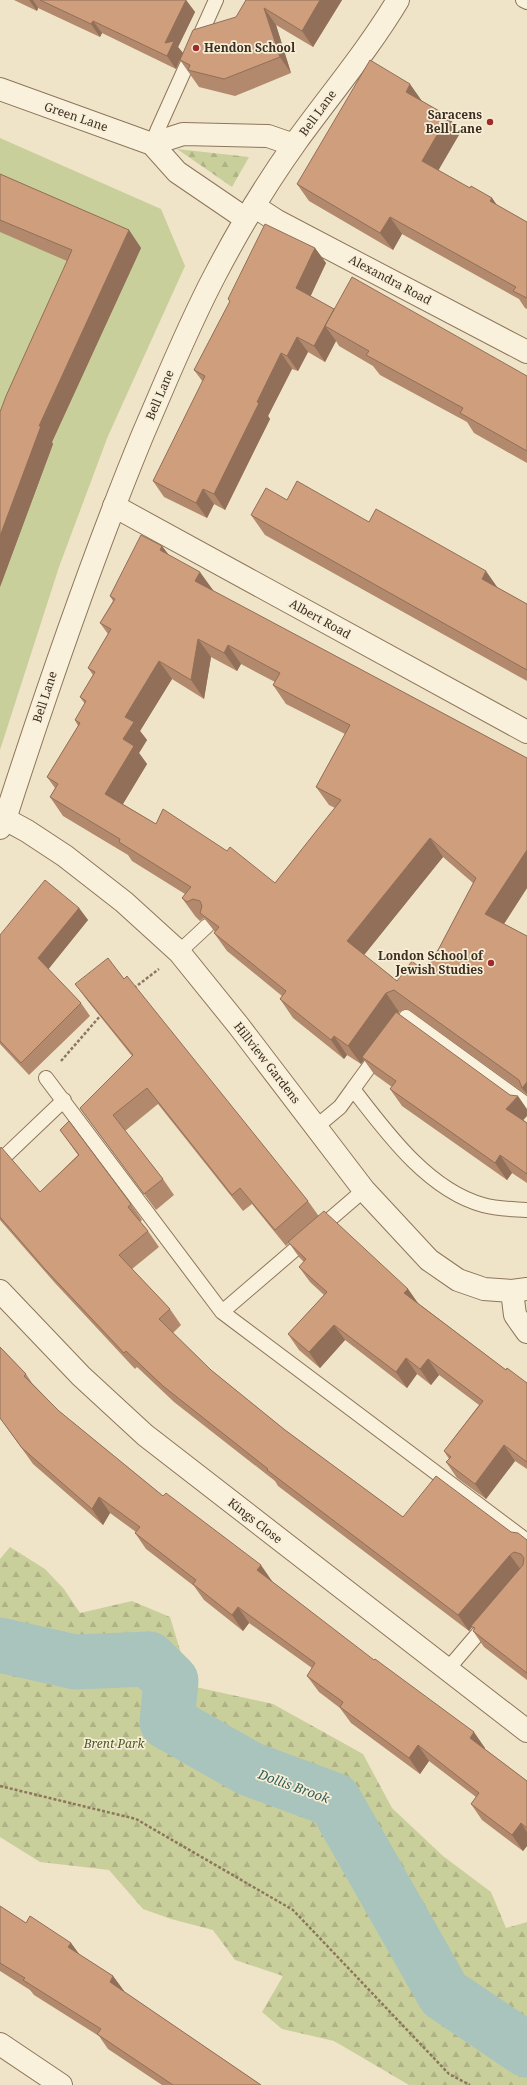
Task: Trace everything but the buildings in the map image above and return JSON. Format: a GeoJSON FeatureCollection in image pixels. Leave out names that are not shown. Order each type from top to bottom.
{"type":"FeatureCollection","features":[{"type":"Feature","properties":{"kind":"street","name":"Bell Lane"},"geometry":{"type":"LineString","coordinates":[[3,824],[57,659],[114,506],[169,373],[214,276],[250,213],[294,145],[381,27],[398,0]]}},
{"type":"Feature","properties":{"kind":"street","name":"Green Lane"},"geometry":{"type":"LineString","coordinates":[[0,89],[152,144],[177,172],[250,213]]}},
{"type":"Feature","properties":{"kind":"street"},"geometry":{"type":"LineString","coordinates":[[152,144],[183,134],[268,136],[294,145]]}},
{"type":"Feature","properties":{"kind":"street","name":"Alexandra Road"},"geometry":{"type":"LineString","coordinates":[[250,213],[277,220],[527,352]]}},
{"type":"Feature","properties":{"kind":"street","name":"Albert Road"},"geometry":{"type":"LineString","coordinates":[[114,506],[527,732]]}},
{"type":"Feature","properties":{"kind":"street","name":"Hillview Gardens"},"geometry":{"type":"LineString","coordinates":[[3,824],[27,831],[64,856],[130,907],[179,952],[364,1190],[429,1260],[458,1280],[484,1289],[520,1290]]}},
{"type":"Feature","properties":{"kind":"street"},"geometry":{"type":"LineString","coordinates":[[520,1290],[515,1316],[527,1332]]}},
{"type":"Feature","properties":{"kind":"street","name":"Kings Close"},"geometry":{"type":"LineString","coordinates":[[0,1291],[81,1376],[145,1435],[527,1731]]}},
{"type":"Feature","properties":{"kind":"street"},"geometry":{"type":"LineString","coordinates":[[0,2044],[62,2085]]}},
{"type":"Feature","properties":{"kind":"lane"},"geometry":{"type":"LineString","coordinates":[[152,144],[216,0]]}},
{"type":"Feature","properties":{"kind":"lane"},"geometry":{"type":"LineString","coordinates":[[523,0],[527,2]]}},
{"type":"Feature","properties":{"kind":"lane"},"geometry":{"type":"LineString","coordinates":[[179,952],[207,926]]}},
{"type":"Feature","properties":{"kind":"lane"},"geometry":{"type":"LineString","coordinates":[[316,1127],[340,1107],[406,1017],[527,1106]]}},
{"type":"Feature","properties":{"kind":"lane"},"geometry":{"type":"LineString","coordinates":[[46,1078],[222,1312],[527,1541]]}},
{"type":"Feature","properties":{"kind":"lane"},"geometry":{"type":"LineString","coordinates":[[353,1089],[392,1141],[430,1176],[456,1193],[482,1205],[526,1210]]}},
{"type":"Feature","properties":{"kind":"lane"},"geometry":{"type":"LineString","coordinates":[[0,1160],[64,1100]]}},
{"type":"Feature","properties":{"kind":"lane"},"geometry":{"type":"LineString","coordinates":[[222,1312],[364,1190]]}},
{"type":"Feature","properties":{"kind":"lane"},"geometry":{"type":"LineString","coordinates":[[448,1670],[497,1611]]}},
{"type":"Feature","properties":{"kind":"path"},"geometry":{"type":"LineString","coordinates":[[417,979],[441,948]]}},
{"type":"Feature","properties":{"kind":"path"},"geometry":{"type":"LineString","coordinates":[[130,991],[179,952]]}},
{"type":"Feature","properties":{"kind":"path"},"geometry":{"type":"LineString","coordinates":[[46,1078],[106,1010]]}},
{"type":"Feature","properties":{"kind":"path"},"geometry":{"type":"LineString","coordinates":[[0,1786],[136,1819],[293,1910],[449,2074],[470,2085]]}},
{"type":"Feature","properties":{"kind":"green space"},"geometry":{"type":"Polygon","coordinates":[[[0,138],[161,209],[185,266],[108,436],[59,567],[0,750],[0,138]]]}},
{"type":"Feature","properties":{"kind":"green space"},"geometry":{"type":"Polygon","coordinates":[[[177,149],[249,157],[232,187],[177,149]]]}},
{"type":"Feature","properties":{"kind":"green space","name":"Brent Park"},"geometry":{"type":"Polygon","coordinates":[[[10,1547],[45,1569],[64,1589],[80,1613],[132,1601],[170,1617],[191,1686],[273,1704],[363,1754],[392,1808],[443,1856],[491,1892],[506,1928],[527,1922],[527,2085],[409,2085],[334,2041],[282,2029],[262,2012],[283,1976],[235,1960],[213,1930],[171,1919],[143,1909],[109,1870],[40,1862],[0,1837],[0,1559],[10,1547]]]}},
{"type":"Feature","properties":{"kind":"waterway","name":"Dollis Brook"},"geometry":{"type":"LineString","coordinates":[[0,1645],[75,1662],[149,1659],[171,1681],[167,1722],[250,1769],[334,1800],[444,1994],[527,2050]]}},
{"type":"Feature","properties":{"kind":"place","name":"Hendon School"},"geometry":{"type":"Point","coordinates":[196,48]}},
{"type":"Feature","properties":{"kind":"place","name":"Saracens Bell Lane"},"geometry":{"type":"Point","coordinates":[490,122]}},
{"type":"Feature","properties":{"kind":"place","name":"London School of Jewish Studies"},"geometry":{"type":"Point","coordinates":[491,963]}}]}
